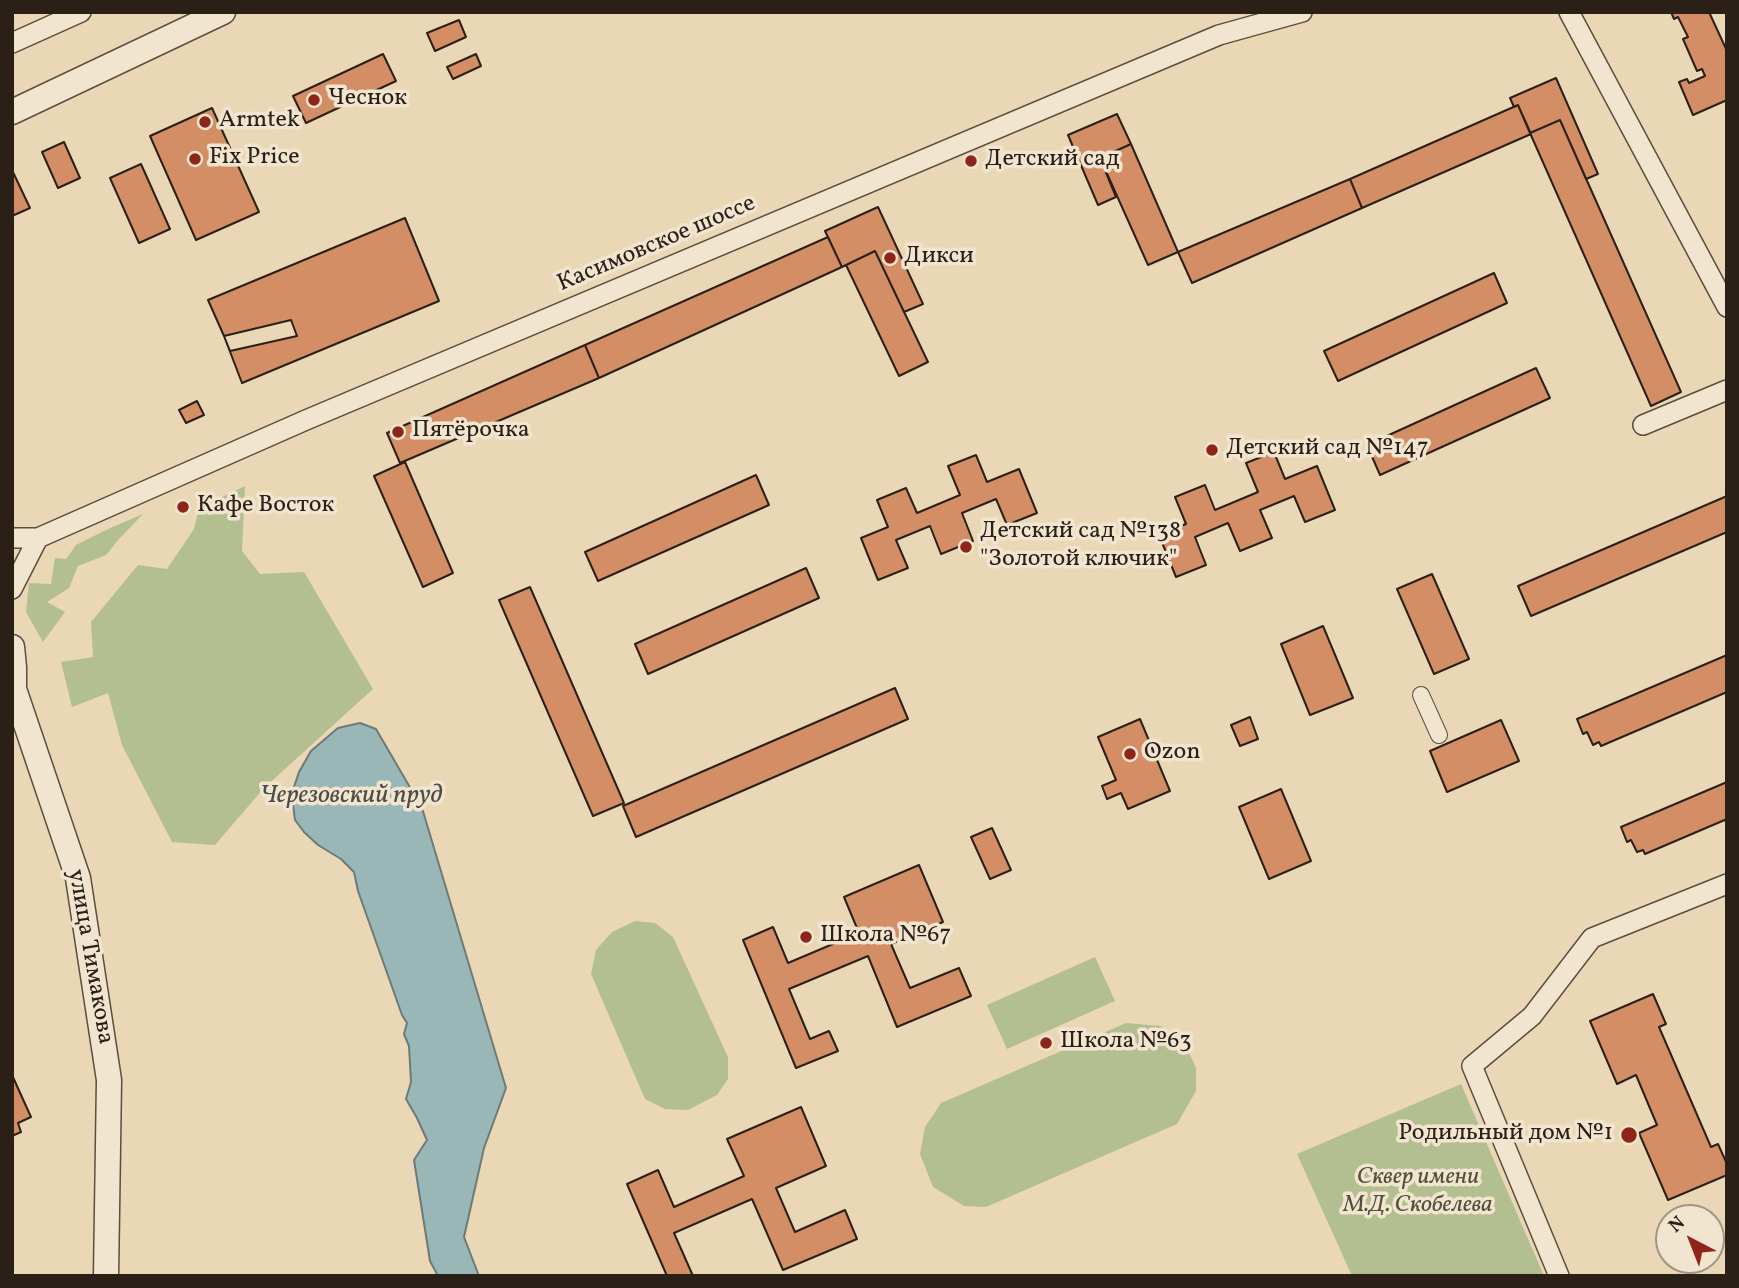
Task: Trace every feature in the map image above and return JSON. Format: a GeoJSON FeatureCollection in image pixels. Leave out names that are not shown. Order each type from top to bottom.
{"type":"FeatureCollection","features":[{"type":"Feature","properties":{"kind":"street"},"geometry":{"type":"LineString","coordinates":[[12,43],[81,12]]}},
{"type":"Feature","properties":{"kind":"street"},"geometry":{"type":"LineString","coordinates":[[12,112],[223,12]]}},
{"type":"Feature","properties":{"kind":"street","name":"Касимовское шоссе"},"geometry":{"type":"LineString","coordinates":[[12,538],[38,538],[306,420],[1219,35],[1302,12]]}},
{"type":"Feature","properties":{"kind":"street"},"geometry":{"type":"LineString","coordinates":[[1569,12],[1727,307]]}},
{"type":"Feature","properties":{"kind":"street"},"geometry":{"type":"LineString","coordinates":[[1643,425],[1727,390]]}},
{"type":"Feature","properties":{"kind":"street"},"geometry":{"type":"LineString","coordinates":[[12,589],[38,538]]}},
{"type":"Feature","properties":{"kind":"street","name":"улица Тимакова"},"geometry":{"type":"LineString","coordinates":[[13,661],[14,689],[78,878],[109,1080],[106,1276]]}},
{"type":"Feature","properties":{"kind":"street"},"geometry":{"type":"LineString","coordinates":[[1421,695],[1439,735]]}},
{"type":"Feature","properties":{"kind":"street"},"geometry":{"type":"LineString","coordinates":[[1559,1276],[1472,1066],[1532,1016],[1592,938],[1727,884]]}},
{"type":"Feature","properties":{"kind":"green space"},"geometry":{"type":"Polygon","coordinates":[[[245,486],[242,551],[260,574],[304,572],[373,689],[264,788],[215,845],[172,842],[122,745],[108,693],[72,707],[61,662],[93,657],[91,622],[138,565],[167,569],[194,529],[199,508],[245,486]]]}},
{"type":"Feature","properties":{"kind":"green space"},"geometry":{"type":"Polygon","coordinates":[[[143,514],[106,555],[78,566],[69,588],[47,602],[65,612],[43,642],[26,612],[29,583],[51,584],[55,558],[66,559],[76,545],[143,514]]]}},
{"type":"Feature","properties":{"kind":"green space"},"geometry":{"type":"Polygon","coordinates":[[[635,921],[655,923],[673,937],[728,1057],[728,1079],[717,1095],[688,1110],[665,1109],[645,1099],[591,974],[596,950],[612,932],[635,921]]]}},
{"type":"Feature","properties":{"kind":"green space"},"geometry":{"type":"Polygon","coordinates":[[[1095,957],[1115,1001],[1007,1049],[987,1005],[1095,957]]]}},
{"type":"Feature","properties":{"kind":"green space"},"geometry":{"type":"Polygon","coordinates":[[[1126,1023],[1161,1026],[1186,1046],[1196,1068],[1196,1091],[1177,1124],[986,1207],[964,1206],[933,1187],[920,1154],[925,1127],[941,1103],[1126,1023]]]}},
{"type":"Feature","properties":{"kind":"green space","name":"Сквер имени М.Д. Скобелева"},"geometry":{"type":"Polygon","coordinates":[[[1461,1084],[1544,1276],[1352,1276],[1297,1154],[1461,1084]]]}},
{"type":"Feature","properties":{"kind":"water","name":"Черезовский пруд"},"geometry":{"type":"Polygon","coordinates":[[[360,723],[376,729],[422,808],[506,1088],[484,1148],[464,1237],[479,1276],[438,1276],[430,1261],[414,1160],[427,1140],[406,1099],[411,1082],[409,1046],[404,1034],[407,1023],[358,891],[354,872],[341,859],[318,845],[295,820],[294,787],[311,751],[338,728],[360,723]]]}},
{"type":"Feature","properties":{"kind":"building"},"geometry":{"type":"Polygon","coordinates":[[[1671,12],[1709,12],[1727,51],[1727,100],[1693,115],[1679,82],[1687,79],[1689,83],[1705,76],[1702,69],[1697,71],[1683,39],[1688,37],[1678,17],[1674,19],[1671,12]]]}},
{"type":"Feature","properties":{"kind":"building"},"geometry":{"type":"Polygon","coordinates":[[[459,20],[466,37],[435,51],[427,33],[459,20]]]}},
{"type":"Feature","properties":{"kind":"building"},"geometry":{"type":"Polygon","coordinates":[[[383,54],[396,81],[306,123],[293,96],[383,54]]]}},
{"type":"Feature","properties":{"kind":"building"},"geometry":{"type":"Polygon","coordinates":[[[476,54],[481,66],[453,79],[447,67],[476,54]]]}},
{"type":"Feature","properties":{"kind":"building"},"geometry":{"type":"Polygon","coordinates":[[[1556,78],[1598,174],[1586,179],[1560,120],[1530,133],[1518,105],[1514,107],[1510,98],[1556,78]]]}},
{"type":"Feature","properties":{"kind":"building"},"geometry":{"type":"Polygon","coordinates":[[[1518,105],[1531,134],[1362,208],[1350,179],[1518,105]]]}},
{"type":"Feature","properties":{"kind":"building"},"geometry":{"type":"Polygon","coordinates":[[[212,108],[259,212],[196,240],[150,136],[212,108]]]}},
{"type":"Feature","properties":{"kind":"building"},"geometry":{"type":"Polygon","coordinates":[[[1117,114],[1131,144],[1100,158],[1116,197],[1098,205],[1068,135],[1117,114]]]}},
{"type":"Feature","properties":{"kind":"building"},"geometry":{"type":"Polygon","coordinates":[[[1560,120],[1681,392],[1651,406],[1530,133],[1560,120]]]}},
{"type":"Feature","properties":{"kind":"building"},"geometry":{"type":"Polygon","coordinates":[[[64,142],[80,178],[58,188],[42,152],[64,142]]]}},
{"type":"Feature","properties":{"kind":"building"},"geometry":{"type":"Polygon","coordinates":[[[1131,144],[1178,252],[1148,265],[1100,158],[1131,144]]]}},
{"type":"Feature","properties":{"kind":"building"},"geometry":{"type":"Polygon","coordinates":[[[141,164],[170,229],[139,243],[110,178],[141,164]]]}},
{"type":"Feature","properties":{"kind":"building"},"geometry":{"type":"Polygon","coordinates":[[[12,170],[30,208],[12,216],[12,170]]]}},
{"type":"Feature","properties":{"kind":"building"},"geometry":{"type":"Polygon","coordinates":[[[1350,179],[1362,208],[1192,283],[1178,252],[1350,179]]]}},
{"type":"Feature","properties":{"kind":"building","name":"Дикси"},"geometry":{"type":"Polygon","coordinates":[[[878,207],[923,304],[904,312],[875,251],[842,267],[825,231],[878,207]]]}},
{"type":"Feature","properties":{"kind":"building"},"geometry":{"type":"Polygon","coordinates":[[[405,218],[439,301],[242,383],[208,300],[405,218]]]}},
{"type":"Feature","properties":{"kind":"building"},"geometry":{"type":"Polygon","coordinates":[[[828,237],[842,267],[599,378],[585,345],[828,237]]]}},
{"type":"Feature","properties":{"kind":"building"},"geometry":{"type":"Polygon","coordinates":[[[875,251],[928,362],[899,376],[846,265],[875,251]]]}},
{"type":"Feature","properties":{"kind":"building"},"geometry":{"type":"Polygon","coordinates":[[[1494,273],[1507,303],[1338,381],[1324,351],[1494,273]]]}},
{"type":"Feature","properties":{"kind":"building"},"geometry":{"type":"Polygon","coordinates":[[[291,320],[297,336],[230,351],[224,336],[291,320]]]}},
{"type":"Feature","properties":{"kind":"building"},"geometry":{"type":"Polygon","coordinates":[[[585,345],[599,378],[400,463],[387,433],[585,345]]]}},
{"type":"Feature","properties":{"kind":"building"},"geometry":{"type":"Polygon","coordinates":[[[1536,368],[1550,398],[1380,475],[1367,445],[1536,368]]]}},
{"type":"Feature","properties":{"kind":"building"},"geometry":{"type":"Polygon","coordinates":[[[197,401],[204,415],[186,423],[179,410],[197,401]]]}},
{"type":"Feature","properties":{"kind":"building"},"geometry":{"type":"Polygon","coordinates":[[[1274,452],[1285,479],[1317,466],[1335,510],[1305,522],[1294,496],[1260,510],[1272,538],[1240,551],[1228,523],[1195,537],[1206,565],[1176,577],[1159,535],[1186,524],[1175,497],[1205,485],[1215,510],[1258,492],[1246,463],[1274,452]]]}},
{"type":"Feature","properties":{"kind":"building"},"geometry":{"type":"Polygon","coordinates":[[[976,455],[987,482],[1019,469],[1037,513],[1007,525],[996,499],[962,513],[973,541],[941,554],[930,526],[896,540],[908,568],[878,580],[861,538],[888,527],[877,500],[906,488],[917,513],[960,495],[948,466],[976,455]]]}},
{"type":"Feature","properties":{"kind":"building"},"geometry":{"type":"Polygon","coordinates":[[[405,462],[453,573],[423,587],[374,476],[405,462]]]}},
{"type":"Feature","properties":{"kind":"building"},"geometry":{"type":"Polygon","coordinates":[[[756,475],[769,505],[598,581],[585,552],[756,475]]]}},
{"type":"Feature","properties":{"kind":"building"},"geometry":{"type":"Polygon","coordinates":[[[1727,496],[1727,532],[1531,616],[1518,586],[1727,496]]]}},
{"type":"Feature","properties":{"kind":"building"},"geometry":{"type":"Polygon","coordinates":[[[806,568],[819,598],[648,674],[635,644],[806,568]]]}},
{"type":"Feature","properties":{"kind":"building"},"geometry":{"type":"Polygon","coordinates":[[[1432,574],[1469,659],[1434,674],[1397,589],[1432,574]]]}},
{"type":"Feature","properties":{"kind":"building"},"geometry":{"type":"Polygon","coordinates":[[[530,587],[624,803],[593,816],[499,600],[530,587]]]}},
{"type":"Feature","properties":{"kind":"building"},"geometry":{"type":"Polygon","coordinates":[[[1323,626],[1353,698],[1310,715],[1281,644],[1323,626]]]}},
{"type":"Feature","properties":{"kind":"building"},"geometry":{"type":"Polygon","coordinates":[[[1727,655],[1727,692],[1601,746],[1599,742],[1593,745],[1587,732],[1583,734],[1577,719],[1727,655]]]}},
{"type":"Feature","properties":{"kind":"building"},"geometry":{"type":"Polygon","coordinates":[[[895,688],[908,719],[636,837],[623,806],[895,688]]]}},
{"type":"Feature","properties":{"kind":"building"},"geometry":{"type":"Polygon","coordinates":[[[1250,717],[1258,739],[1240,746],[1231,725],[1250,717]]]}},
{"type":"Feature","properties":{"kind":"building"},"geometry":{"type":"Polygon","coordinates":[[[1140,719],[1170,791],[1128,809],[1121,793],[1107,799],[1102,786],[1116,780],[1098,737],[1140,719]]]}},
{"type":"Feature","properties":{"kind":"building"},"geometry":{"type":"Polygon","coordinates":[[[1501,720],[1519,761],[1447,792],[1430,751],[1501,720]]]}},
{"type":"Feature","properties":{"kind":"building"},"geometry":{"type":"Polygon","coordinates":[[[1727,782],[1727,819],[1645,854],[1643,850],[1637,852],[1631,840],[1627,842],[1621,827],[1727,782]]]}},
{"type":"Feature","properties":{"kind":"building"},"geometry":{"type":"Polygon","coordinates":[[[1281,789],[1311,861],[1269,879],[1239,807],[1281,789]]]}},
{"type":"Feature","properties":{"kind":"building"},"geometry":{"type":"Polygon","coordinates":[[[992,828],[1011,870],[990,879],[971,837],[992,828]]]}},
{"type":"Feature","properties":{"kind":"building"},"geometry":{"type":"Polygon","coordinates":[[[919,865],[943,922],[891,944],[910,988],[959,968],[971,996],[897,1027],[868,956],[789,989],[810,1039],[829,1031],[838,1051],[796,1068],[743,940],[773,927],[788,963],[859,933],[844,897],[919,865]]]}},
{"type":"Feature","properties":{"kind":"building","name":"Родильный дом №1"},"geometry":{"type":"Polygon","coordinates":[[[1653,994],[1666,1024],[1659,1027],[1711,1147],[1718,1144],[1727,1164],[1727,1175],[1668,1200],[1639,1133],[1657,1125],[1636,1075],[1617,1084],[1590,1021],[1653,994]]]}},
{"type":"Feature","properties":{"kind":"building"},"geometry":{"type":"Polygon","coordinates":[[[12,1075],[31,1117],[18,1123],[21,1132],[12,1136],[12,1075]]]}},
{"type":"Feature","properties":{"kind":"building"},"geometry":{"type":"Polygon","coordinates":[[[801,1107],[826,1166],[776,1188],[795,1232],[845,1210],[857,1239],[783,1270],[752,1199],[674,1233],[693,1276],[667,1276],[627,1184],[658,1170],[674,1207],[744,1176],[727,1139],[801,1107]]]}},
{"type":"Feature","properties":{"kind":"place","name":"Чеснок"},"geometry":{"type":"Point","coordinates":[314,100]}},
{"type":"Feature","properties":{"kind":"place","name":"Armtek"},"geometry":{"type":"Point","coordinates":[205,122]}},
{"type":"Feature","properties":{"kind":"place","name":"Fix Price"},"geometry":{"type":"Point","coordinates":[195,159]}},
{"type":"Feature","properties":{"kind":"place","name":"Детский сад"},"geometry":{"type":"Point","coordinates":[971,161]}},
{"type":"Feature","properties":{"kind":"place","name":"Дикси"},"geometry":{"type":"Point","coordinates":[890,258]}},
{"type":"Feature","properties":{"kind":"place","name":"Пятёрочка"},"geometry":{"type":"Point","coordinates":[398,432]}},
{"type":"Feature","properties":{"kind":"place","name":"Детский сад №147"},"geometry":{"type":"Point","coordinates":[1212,450]}},
{"type":"Feature","properties":{"kind":"place","name":"Кафе Восток"},"geometry":{"type":"Point","coordinates":[183,507]}},
{"type":"Feature","properties":{"kind":"place","name":"Детский сад №138 \"Золотой ключик\""},"geometry":{"type":"Point","coordinates":[966,547]}},
{"type":"Feature","properties":{"kind":"place","name":"Ozon"},"geometry":{"type":"Point","coordinates":[1130,754]}},
{"type":"Feature","properties":{"kind":"place","name":"Школа №67"},"geometry":{"type":"Point","coordinates":[806,937]}},
{"type":"Feature","properties":{"kind":"place","name":"Школа №63"},"geometry":{"type":"Point","coordinates":[1046,1043]}},
{"type":"Feature","properties":{"kind":"place","name":"Родильный дом №1"},"geometry":{"type":"Point","coordinates":[1629,1135]}}]}
